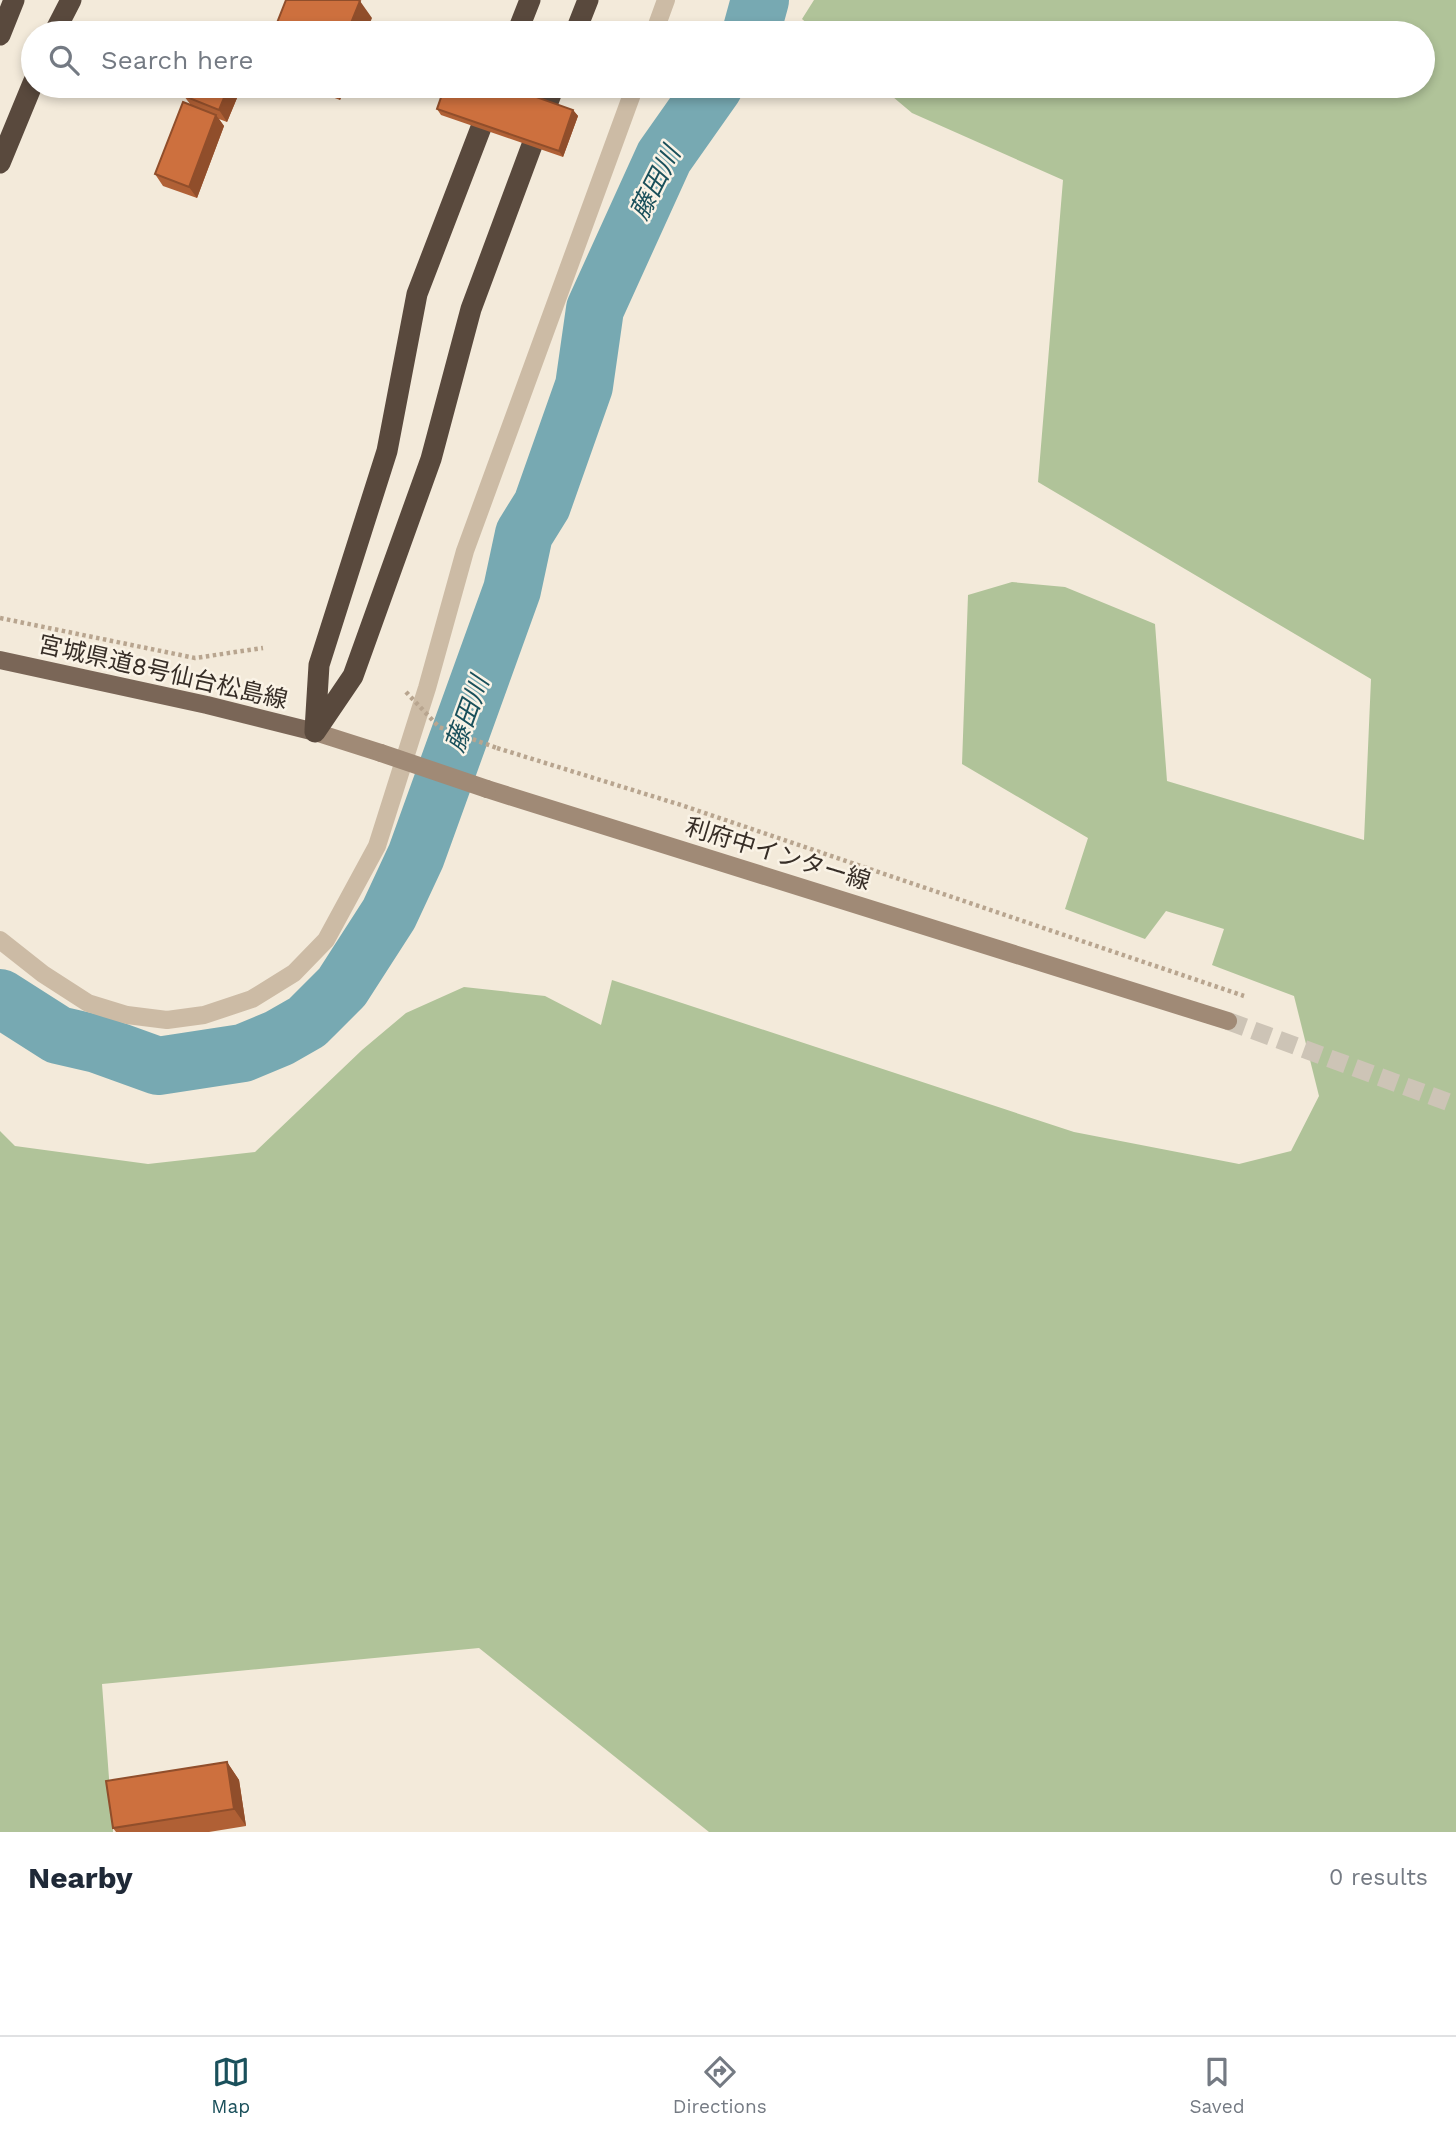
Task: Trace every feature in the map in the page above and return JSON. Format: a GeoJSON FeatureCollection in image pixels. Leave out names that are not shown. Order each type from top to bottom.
{"type":"FeatureCollection","features":[{"type":"Feature","properties":{"kind":"highway"},"geometry":{"type":"LineString","coordinates":[[0,35],[14,0]]}},
{"type":"Feature","properties":{"kind":"highway"},"geometry":{"type":"LineString","coordinates":[[60,21],[71,0]]}},
{"type":"Feature","properties":{"kind":"highway"},"geometry":{"type":"LineString","coordinates":[[522,21],[530,0]]}},
{"type":"Feature","properties":{"kind":"highway"},"geometry":{"type":"LineString","coordinates":[[580,21],[588,0]]}},
{"type":"Feature","properties":{"kind":"highway"},"geometry":{"type":"LineString","coordinates":[[0,163],[27,98]]}},
{"type":"Feature","properties":{"kind":"highway"},"geometry":{"type":"LineString","coordinates":[[315,732],[320,665],[387,451],[417,294],[492,98]]}},
{"type":"Feature","properties":{"kind":"highway"},"geometry":{"type":"LineString","coordinates":[[315,732],[353,676],[430,459],[471,309],[550,98]]}},
{"type":"Feature","properties":{"kind":"main road","name":"宮城県道8号仙台松島線"},"geometry":{"type":"LineString","coordinates":[[0,660],[207,705],[315,732]]}},
{"type":"Feature","properties":{"kind":"main road","name":"利府中インター線"},"geometry":{"type":"LineString","coordinates":[[315,732],[487,789],[1228,1021]]}},
{"type":"Feature","properties":{"kind":"street"},"geometry":{"type":"LineString","coordinates":[[658,21],[666,0]]}},
{"type":"Feature","properties":{"kind":"street"},"geometry":{"type":"LineString","coordinates":[[0,940],[43,974],[88,1003],[127,1015],[167,1020],[204,1015],[252,999],[295,973],[326,940],[377,846],[427,688],[465,551],[631,98]]}},
{"type":"Feature","properties":{"kind":"path"},"geometry":{"type":"LineString","coordinates":[[0,618],[195,659],[263,648]]}},
{"type":"Feature","properties":{"kind":"path"},"geometry":{"type":"LineString","coordinates":[[405,692],[439,727],[708,814],[1244,996]]}},
{"type":"Feature","properties":{"kind":"green space"},"geometry":{"type":"Polygon","coordinates":[[[814,0],[1456,0],[1456,1832],[709,1832],[479,1648],[102,1684],[113,1832],[0,1832],[0,1131],[15,1146],[148,1164],[255,1152],[362,1050],[406,1013],[464,987],[545,996],[601,1025],[612,980],[1074,1132],[1239,1164],[1291,1151],[1319,1096],[1294,996],[1212,965],[1224,929],[1166,911],[1145,939],[1065,909],[1088,838],[962,764],[968,595],[1012,582],[1065,587],[1155,624],[1167,781],[1364,840],[1371,679],[1038,482],[1063,180],[912,113],[894,98],[1435,98],[1435,21],[802,19],[814,0]]]}},
{"type":"Feature","properties":{"kind":"building"},"geometry":{"type":"Polygon","coordinates":[[[286,0],[360,1],[352,21],[278,21],[286,0]]]}},
{"type":"Feature","properties":{"kind":"building"},"geometry":{"type":"Polygon","coordinates":[[[189,98],[224,98],[219,110],[189,98]]]}},
{"type":"Feature","properties":{"kind":"building"},"geometry":{"type":"Polygon","coordinates":[[[441,98],[539,98],[573,110],[559,151],[437,109],[441,98]]]}},
{"type":"Feature","properties":{"kind":"building"},"geometry":{"type":"Polygon","coordinates":[[[183,102],[216,115],[189,187],[155,174],[183,102]]]}},
{"type":"Feature","properties":{"kind":"building"},"geometry":{"type":"Polygon","coordinates":[[[227,1762],[234,1809],[113,1828],[106,1781],[227,1762]]]}},
{"type":"Feature","properties":{"kind":"waterway","name":"藤田川"},"geometry":{"type":"LineString","coordinates":[[754,21],[760,0]]}},
{"type":"Feature","properties":{"kind":"waterway","name":"藤田川"},"geometry":{"type":"LineString","coordinates":[[0,998],[58,1035],[97,1044],[158,1066],[243,1053],[279,1038],[307,1022],[342,987],[389,914],[416,856],[512,590],[524,534],[542,505],[584,386],[595,309],[664,157],[706,98]]}},
{"type":"Feature","properties":{"kind":"tunnel"},"geometry":{"type":"LineString","coordinates":[[1228,1021],[1456,1105]]}}]}
